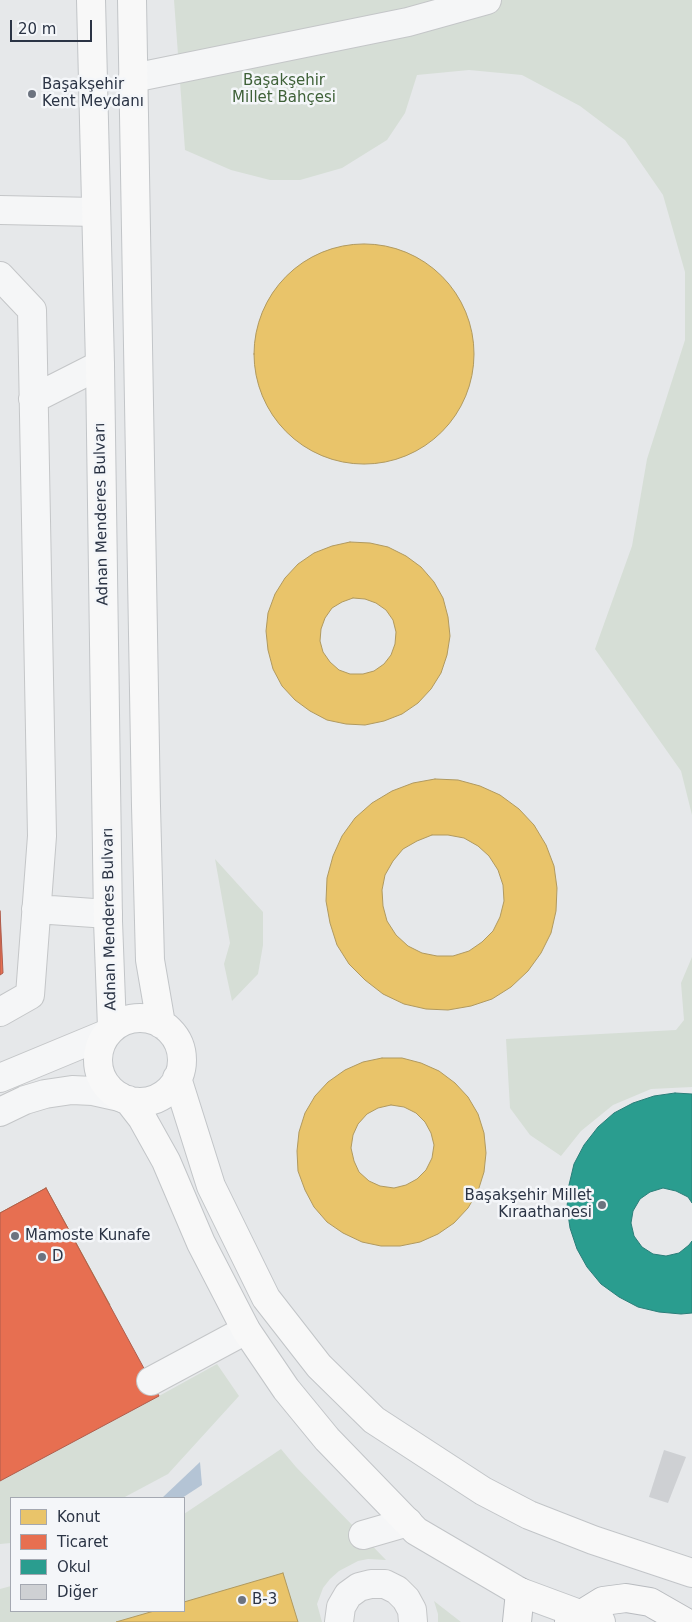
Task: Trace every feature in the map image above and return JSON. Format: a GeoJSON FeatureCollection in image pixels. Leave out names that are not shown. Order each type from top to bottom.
{"type":"FeatureCollection","features":[{"type":"Feature","properties":{"kind":"main road","name":"Adnan Menderes Bulvarı"},"geometry":{"type":"LineString","coordinates":[[91,0],[100,365],[109,1031]]}},
{"type":"Feature","properties":{"kind":"main road"},"geometry":{"type":"LineString","coordinates":[[132,0],[150,950],[161,1024]]}},
{"type":"Feature","properties":{"kind":"main road"},"geometry":{"type":"LineString","coordinates":[[124,1098],[144,1101],[160,1096],[167,1092],[177,1078],[181,1063],[180,1047],[172,1033],[161,1024],[143,1018],[135,1018],[122,1022],[109,1031],[99,1048],[98,1063],[100,1072],[108,1087],[124,1098],[142,1118],[162,1155],[200,1244],[246,1330],[273,1371],[327,1439],[416,1531],[520,1592],[584,1619],[603,1601],[626,1598],[650,1602],[685,1622]]}},
{"type":"Feature","properties":{"kind":"main road"},"geometry":{"type":"LineString","coordinates":[[177,1078],[211,1186],[266,1298],[319,1366],[374,1420],[483,1491],[529,1515],[592,1540],[692,1573]]}},
{"type":"Feature","properties":{"kind":"main road"},"geometry":{"type":"LineString","coordinates":[[517,1622],[520,1592]]}},
{"type":"Feature","properties":{"kind":"street"},"geometry":{"type":"LineString","coordinates":[[133,78],[408,22],[487,0]]}},
{"type":"Feature","properties":{"kind":"street"},"geometry":{"type":"LineString","coordinates":[[0,210],[96,212]]}},
{"type":"Feature","properties":{"kind":"street"},"geometry":{"type":"LineString","coordinates":[[0,276],[32,310],[42,836],[30,995],[0,1012]]}},
{"type":"Feature","properties":{"kind":"street"},"geometry":{"type":"LineString","coordinates":[[33,399],[100,365]]}},
{"type":"Feature","properties":{"kind":"street"},"geometry":{"type":"LineString","coordinates":[[36,909],[108,914]]}},
{"type":"Feature","properties":{"kind":"street"},"geometry":{"type":"LineString","coordinates":[[0,1078],[109,1031]]}},
{"type":"Feature","properties":{"kind":"street"},"geometry":{"type":"LineString","coordinates":[[0,1112],[25,1100],[45,1094],[72,1090],[93,1091],[124,1098]]}},
{"type":"Feature","properties":{"kind":"street"},"geometry":{"type":"LineString","coordinates":[[151,1381],[246,1330]]}},
{"type":"Feature","properties":{"kind":"street"},"geometry":{"type":"LineString","coordinates":[[362,1535],[408,1522]]}},
{"type":"Feature","properties":{"kind":"street"},"geometry":{"type":"LineString","coordinates":[[339,1622],[341,1607],[348,1595],[359,1587],[371,1584],[385,1584],[397,1590],[406,1599],[412,1610],[413,1622]]}},
{"type":"Feature","properties":{"kind":"green space","name":"Başakşehir Millet Bahçesi"},"geometry":{"type":"Polygon","coordinates":[[[174,0],[692,0],[692,815],[681,771],[595,649],[632,546],[647,459],[685,340],[685,272],[663,195],[625,140],[580,106],[522,75],[469,70],[417,75],[405,113],[387,140],[342,168],[300,180],[270,180],[231,170],[185,150],[174,0]]]}},
{"type":"Feature","properties":{"kind":"green space"},"geometry":{"type":"Polygon","coordinates":[[[215,859],[263,912],[263,945],[258,974],[232,1001],[224,964],[230,943],[215,859]]]}},
{"type":"Feature","properties":{"kind":"green space"},"geometry":{"type":"Polygon","coordinates":[[[692,957],[692,1087],[651,1089],[613,1105],[581,1131],[561,1156],[530,1135],[510,1108],[506,1039],[676,1030],[684,1020],[681,983],[692,957]]]}},
{"type":"Feature","properties":{"kind":"green space"},"geometry":{"type":"Polygon","coordinates":[[[0,1300],[110,1305],[159,1396],[217,1364],[239,1396],[168,1474],[125,1497],[10,1497],[10,1543],[0,1544],[0,1300]]]}},
{"type":"Feature","properties":{"kind":"green space"},"geometry":{"type":"Polygon","coordinates":[[[281,1449],[386,1560],[368,1559],[358,1561],[339,1571],[330,1579],[323,1588],[317,1604],[322,1622],[0,1622],[0,1589],[10,1586],[10,1612],[185,1612],[185,1513],[281,1449]]]}},
{"type":"Feature","properties":{"kind":"green space"},"geometry":{"type":"Polygon","coordinates":[[[434,1601],[461,1622],[438,1622],[434,1601]]]}},
{"type":"Feature","properties":{"kind":"water"},"geometry":{"type":"Polygon","coordinates":[[[200,1462],[202,1485],[184,1497],[163,1497],[200,1462]]]}},
{"type":"Feature","properties":{"kind":"building: Konut"},"geometry":{"type":"Polygon","coordinates":[[[364,244],[385,246],[416,257],[442,276],[461,302],[472,333],[474,354],[472,375],[461,406],[442,432],[416,451],[385,462],[364,464],[343,462],[312,451],[286,432],[267,406],[256,375],[254,354],[256,333],[267,302],[286,276],[312,257],[343,246],[364,244]]]}},
{"type":"Feature","properties":{"kind":"building: Konut"},"geometry":{"type":"Polygon","coordinates":[[[350,542],[370,543],[388,547],[406,556],[421,567],[434,582],[443,598],[450,636],[447,655],[441,673],[431,689],[418,703],[402,714],[384,721],[365,725],[327,720],[295,700],[282,686],[273,669],[266,631],[268,613],[275,594],[285,578],[298,564],[314,553],[350,542]],[[353,598],[332,608],[325,618],[321,629],[320,641],[323,652],[339,670],[350,674],[363,674],[374,671],[384,664],[391,655],[395,644],[396,632],[393,620],[386,610],[376,603],[365,599],[353,598]]]}},
{"type":"Feature","properties":{"kind":"building: Konut"},"geometry":{"type":"Polygon","coordinates":[[[435,779],[458,780],[480,786],[500,795],[519,809],[534,825],[546,845],[554,866],[557,888],[556,911],[551,933],[541,953],[528,971],[511,987],[492,999],[471,1006],[448,1010],[426,1009],[404,1004],[383,994],[349,964],[337,945],[330,923],[326,901],[327,878],[333,856],[342,836],[355,818],[372,803],[392,791],[413,783],[435,779]],[[432,835],[403,849],[385,875],[382,890],[383,906],[387,921],[396,935],[408,946],[422,953],[437,956],[453,956],[469,951],[482,942],[493,931],[500,917],[504,901],[503,885],[498,870],[489,856],[478,846],[464,838],[432,835]]]}},
{"type":"Feature","properties":{"kind":"building: Konut"},"geometry":{"type":"Polygon","coordinates":[[[382,1058],[402,1058],[421,1063],[439,1071],[455,1083],[468,1097],[478,1114],[484,1133],[486,1153],[484,1172],[478,1191],[468,1208],[454,1223],[438,1234],[420,1242],[400,1246],[381,1246],[362,1242],[343,1233],[327,1222],[314,1207],[298,1171],[297,1151],[299,1132],[305,1113],[315,1096],[328,1082],[345,1070],[363,1062],[382,1058]],[[391,1105],[378,1108],[367,1114],[358,1124],[353,1135],[351,1148],[359,1172],[369,1181],[380,1186],[394,1188],[406,1185],[417,1179],[426,1170],[432,1158],[434,1145],[431,1133],[425,1122],[416,1113],[404,1107],[391,1105]]]}},
{"type":"Feature","properties":{"kind":"building: Konut","name":"D"},"geometry":{"type":"Polygon","coordinates":[[[46,1188],[110,1305],[26,1349],[0,1300],[0,1213],[46,1188]]]}},
{"type":"Feature","properties":{"kind":"building: Konut","name":"B-3"},"geometry":{"type":"Polygon","coordinates":[[[283,1573],[298,1622],[116,1622],[151,1612],[185,1612],[185,1602],[283,1573]]]}},
{"type":"Feature","properties":{"kind":"building: Ticaret"},"geometry":{"type":"Polygon","coordinates":[[[0,911],[3,973],[0,975],[0,911]]]}},
{"type":"Feature","properties":{"kind":"building: Ticaret"},"geometry":{"type":"Polygon","coordinates":[[[46,1188],[159,1396],[0,1481],[0,1213],[46,1188]]]}},
{"type":"Feature","properties":{"kind":"building: Okul","name":"Başakşehir Millet Kıraathanesi"},"geometry":{"type":"Polygon","coordinates":[[[675,1093],[692,1094],[692,1203],[688,1197],[676,1191],[663,1188],[650,1192],[640,1199],[633,1211],[631,1223],[634,1236],[642,1247],[653,1254],[666,1256],[679,1253],[692,1241],[692,1313],[681,1314],[659,1312],[638,1307],[619,1297],[601,1284],[587,1267],[577,1249],[570,1228],[567,1207],[569,1185],[574,1164],[584,1145],[598,1127],[614,1113],[633,1103],[654,1096],[675,1093]]]}},
{"type":"Feature","properties":{"kind":"building: Diğer"},"geometry":{"type":"Polygon","coordinates":[[[664,1450],[686,1457],[668,1503],[649,1497],[664,1450]]]}},
{"type":"Feature","properties":{"kind":"place","name":"Başakşehir Kent Meydanı"},"geometry":{"type":"Point","coordinates":[32,94]}},
{"type":"Feature","properties":{"kind":"place","name":"Başakşehir Millet Kıraathanesi"},"geometry":{"type":"Point","coordinates":[602,1205]}},
{"type":"Feature","properties":{"kind":"place","name":"Mamoste Kunafe"},"geometry":{"type":"Point","coordinates":[15,1236]}},
{"type":"Feature","properties":{"kind":"place","name":"D"},"geometry":{"type":"Point","coordinates":[42,1257]}},
{"type":"Feature","properties":{"kind":"place","name":"B-3"},"geometry":{"type":"Point","coordinates":[242,1600]}}]}
